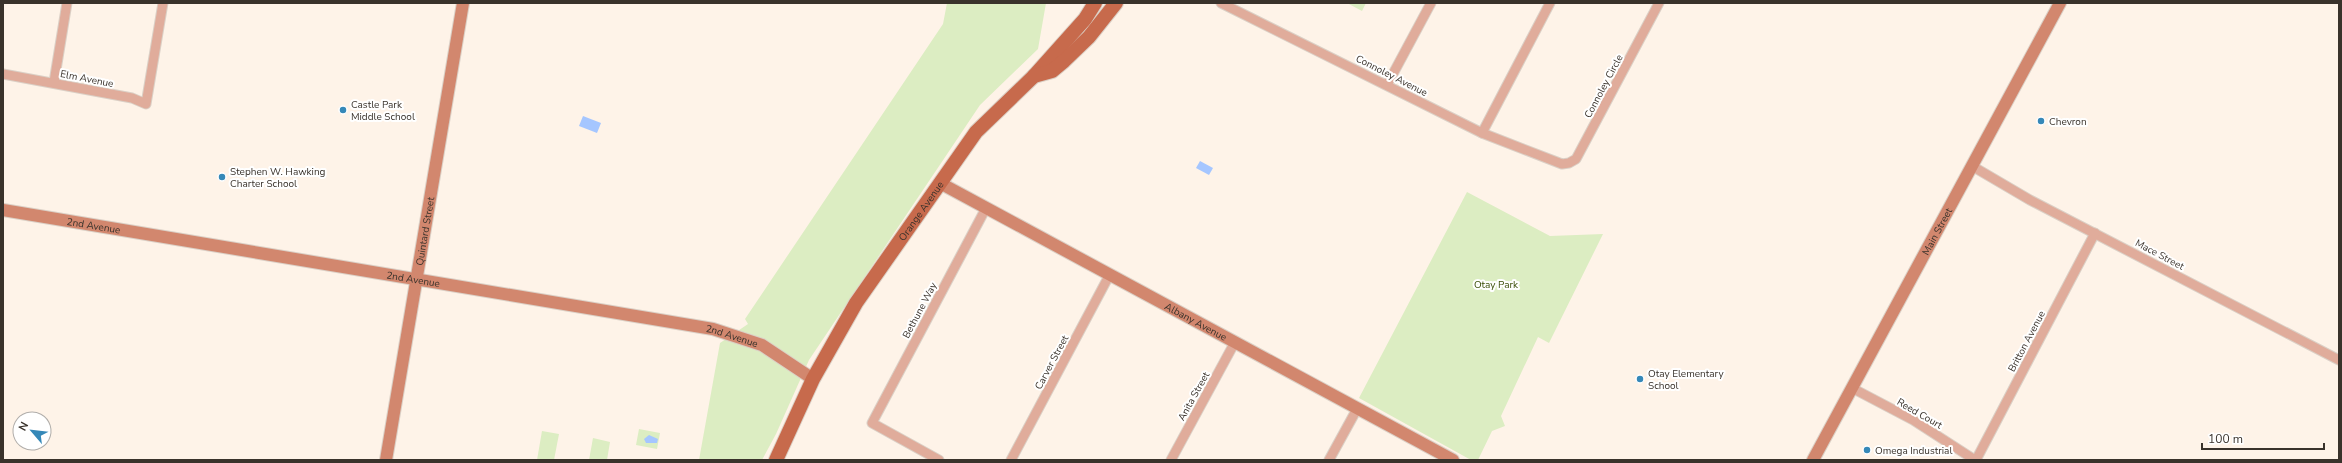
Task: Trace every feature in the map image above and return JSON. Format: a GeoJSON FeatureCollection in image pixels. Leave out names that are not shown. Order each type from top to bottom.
{"type":"FeatureCollection","features":[{"type":"Feature","properties":{"kind":"main road"},"geometry":{"type":"LineString","coordinates":[[1034,76],[1044,62],[1062,45],[1085,19],[1095,3]]}},
{"type":"Feature","properties":{"kind":"main road","name":"Orange Avenue"},"geometry":{"type":"LineString","coordinates":[[776,460],[813,379],[856,303],[976,132],[1034,76],[1052,71],[1064,61],[1089,37],[1116,3]]}},
{"type":"Feature","properties":{"kind":"street"},"geometry":{"type":"LineString","coordinates":[[54,82],[67,3]]}},
{"type":"Feature","properties":{"kind":"street","name":"Elm Avenue"},"geometry":{"type":"LineString","coordinates":[[3,74],[54,82],[132,98],[146,104],[163,3]]}},
{"type":"Feature","properties":{"kind":"street","name":"Quintard Street"},"geometry":{"type":"LineString","coordinates":[[386,460],[464,3]]}},
{"type":"Feature","properties":{"kind":"street","name":"Connoley Avenue"},"geometry":{"type":"LineString","coordinates":[[1221,3],[1482,133],[1555,162]]}},
{"type":"Feature","properties":{"kind":"street"},"geometry":{"type":"LineString","coordinates":[[1387,85],[1431,3]]}},
{"type":"Feature","properties":{"kind":"street"},"geometry":{"type":"LineString","coordinates":[[1482,133],[1550,3]]}},
{"type":"Feature","properties":{"kind":"street","name":"Connoley Circle"},"geometry":{"type":"LineString","coordinates":[[1555,162],[1569,163],[1576,159],[1659,3]]}},
{"type":"Feature","properties":{"kind":"street","name":"Main Street"},"geometry":{"type":"LineString","coordinates":[[1812,460],[2060,3]]}},
{"type":"Feature","properties":{"kind":"street","name":"Mace Street"},"geometry":{"type":"LineString","coordinates":[[1972,166],[2030,200],[2339,360]]}},
{"type":"Feature","properties":{"kind":"street","name":"Albany Avenue"},"geometry":{"type":"LineString","coordinates":[[940,183],[1110,274],[1170,309],[1235,342],[1453,460]]}},
{"type":"Feature","properties":{"kind":"street","name":"Bethune Way"},"geometry":{"type":"LineString","coordinates":[[939,460],[872,423],[986,208]]}},
{"type":"Feature","properties":{"kind":"street","name":"2nd Avenue"},"geometry":{"type":"LineString","coordinates":[[3,210],[95,224],[416,280],[713,329],[762,345],[813,379]]}},
{"type":"Feature","properties":{"kind":"street","name":"Britton Avenue"},"geometry":{"type":"LineString","coordinates":[[1976,460],[2095,233]]}},
{"type":"Feature","properties":{"kind":"street","name":"Carver Street"},"geometry":{"type":"LineString","coordinates":[[1011,460],[1110,274]]}},
{"type":"Feature","properties":{"kind":"street","name":"Anita Street"},"geometry":{"type":"LineString","coordinates":[[1171,460],[1235,342]]}},
{"type":"Feature","properties":{"kind":"street","name":"Reed Court"},"geometry":{"type":"LineString","coordinates":[[1852,388],[1912,420],[1976,460]]}},
{"type":"Feature","properties":{"kind":"street"},"geometry":{"type":"LineString","coordinates":[[1329,460],[1357,408]]}},
{"type":"Feature","properties":{"kind":"green space"},"geometry":{"type":"Polygon","coordinates":[[[947,3],[1046,3],[1038,49],[980,105],[809,360],[776,434],[762,460],[699,460],[720,343],[748,324],[745,319],[943,24],[947,3]]]}},
{"type":"Feature","properties":{"kind":"green space"},"geometry":{"type":"Polygon","coordinates":[[[1347,3],[1366,3],[1362,11],[1347,3]]]}},
{"type":"Feature","properties":{"kind":"green space","name":"Otay Park"},"geometry":{"type":"Polygon","coordinates":[[[1467,192],[1550,236],[1603,234],[1549,343],[1538,337],[1501,416],[1505,426],[1492,431],[1478,460],[1471,460],[1359,398],[1467,192]]]}},
{"type":"Feature","properties":{"kind":"green space"},"geometry":{"type":"Polygon","coordinates":[[[639,429],[660,433],[657,449],[636,445],[639,429]]]}},
{"type":"Feature","properties":{"kind":"green space"},"geometry":{"type":"Polygon","coordinates":[[[542,431],[559,434],[554,460],[537,460],[542,431]]]}},
{"type":"Feature","properties":{"kind":"green space"},"geometry":{"type":"Polygon","coordinates":[[[593,438],[610,442],[607,460],[589,460],[593,438]]]}},
{"type":"Feature","properties":{"kind":"water"},"geometry":{"type":"Polygon","coordinates":[[[583,116],[601,123],[597,133],[579,126],[583,116]]]}},
{"type":"Feature","properties":{"kind":"water"},"geometry":{"type":"Polygon","coordinates":[[[1200,161],[1213,168],[1209,175],[1196,168],[1200,161]]]}},
{"type":"Feature","properties":{"kind":"water"},"geometry":{"type":"Polygon","coordinates":[[[649,435],[658,439],[657,443],[646,443],[644,439],[649,435]]]}},
{"type":"Feature","properties":{"kind":"place","name":"Castle Park Middle School"},"geometry":{"type":"Point","coordinates":[343,110]}},
{"type":"Feature","properties":{"kind":"place","name":"Chevron"},"geometry":{"type":"Point","coordinates":[2041,121]}},
{"type":"Feature","properties":{"kind":"place","name":"Stephen W. Hawking Charter School"},"geometry":{"type":"Point","coordinates":[222,177]}},
{"type":"Feature","properties":{"kind":"place","name":"Otay Elementary School"},"geometry":{"type":"Point","coordinates":[1640,379]}},
{"type":"Feature","properties":{"kind":"place","name":"Omega Industrial"},"geometry":{"type":"Point","coordinates":[1867,450]}}]}
